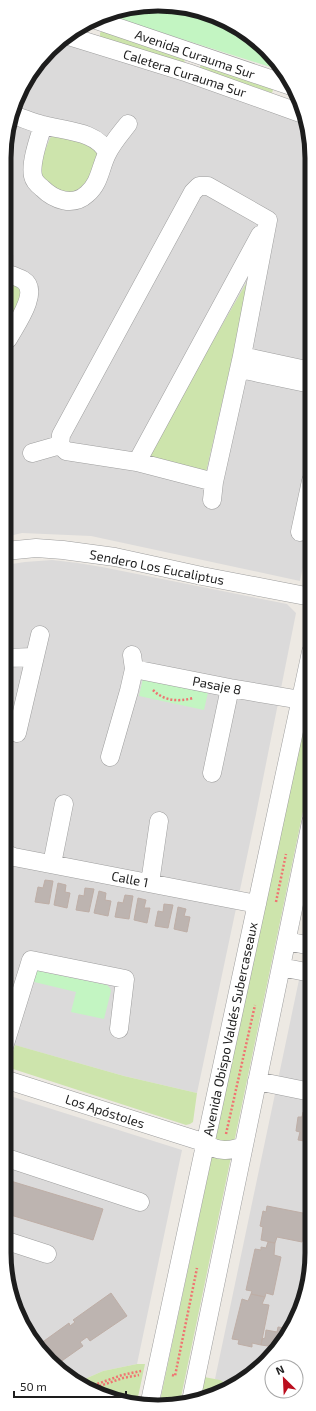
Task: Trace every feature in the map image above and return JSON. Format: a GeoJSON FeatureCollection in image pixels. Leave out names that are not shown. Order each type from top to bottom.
{"type":"FeatureCollection","features":[{"type":"Feature","properties":{"kind":"street","name":"Avenida Curauma Sur"},"geometry":{"type":"LineString","coordinates":[[101,23],[284,84]]}},
{"type":"Feature","properties":{"kind":"street"},"geometry":{"type":"LineString","coordinates":[[89,43],[95,25]]}},
{"type":"Feature","properties":{"kind":"street","name":"Caletera Curauma Sur"},"geometry":{"type":"LineString","coordinates":[[73,38],[188,73],[297,112]]}},
{"type":"Feature","properties":{"kind":"street"},"geometry":{"type":"LineString","coordinates":[[188,73],[196,54]]}},
{"type":"Feature","properties":{"kind":"street"},"geometry":{"type":"LineString","coordinates":[[275,103],[286,87]]}},
{"type":"Feature","properties":{"kind":"street"},"geometry":{"type":"LineString","coordinates":[[17,116],[95,139],[104,147],[107,153]]}},
{"type":"Feature","properties":{"kind":"street"},"geometry":{"type":"LineString","coordinates":[[43,125],[34,158],[33,175],[37,184],[49,196],[64,201],[74,202],[86,196],[94,188],[99,178],[107,153],[128,124]]}},
{"type":"Feature","properties":{"kind":"street"},"geometry":{"type":"LineString","coordinates":[[60,445],[61,435],[193,192],[199,186],[208,186],[268,220]]}},
{"type":"Feature","properties":{"kind":"street"},"geometry":{"type":"LineString","coordinates":[[212,500],[214,482],[241,363],[268,220]]}},
{"type":"Feature","properties":{"kind":"street"},"geometry":{"type":"LineString","coordinates":[[136,462],[268,220]]}},
{"type":"Feature","properties":{"kind":"street"},"geometry":{"type":"LineString","coordinates":[[11,275],[23,280],[28,285],[30,294],[28,303],[11,334]]}},
{"type":"Feature","properties":{"kind":"street"},"geometry":{"type":"LineString","coordinates":[[241,363],[305,370]]}},
{"type":"Feature","properties":{"kind":"street"},"geometry":{"type":"LineString","coordinates":[[241,363],[305,382]]}},
{"type":"Feature","properties":{"kind":"street"},"geometry":{"type":"LineString","coordinates":[[32,453],[60,445]]}},
{"type":"Feature","properties":{"kind":"street"},"geometry":{"type":"LineString","coordinates":[[60,445],[66,451],[136,462],[214,482]]}},
{"type":"Feature","properties":{"kind":"street"},"geometry":{"type":"LineString","coordinates":[[300,532],[305,509]]}},
{"type":"Feature","properties":{"kind":"street","name":"Sendero Los Eucaliptus"},"geometry":{"type":"LineString","coordinates":[[11,550],[36,548],[115,557],[305,597]]}},
{"type":"Feature","properties":{"kind":"street"},"geometry":{"type":"LineString","coordinates":[[17,733],[40,635]]}},
{"type":"Feature","properties":{"kind":"street"},"geometry":{"type":"LineString","coordinates":[[11,658],[34,657]]}},
{"type":"Feature","properties":{"kind":"street","name":"Pasaje 8"},"geometry":{"type":"LineString","coordinates":[[110,757],[129,691],[133,662],[230,688],[300,700]]}},
{"type":"Feature","properties":{"kind":"street","name":"Avenida Obispo Valdés Subercaseaux"},"geometry":{"type":"LineString","coordinates":[[150,1400],[305,678]]}},
{"type":"Feature","properties":{"kind":"street"},"geometry":{"type":"LineString","coordinates":[[212,773],[230,688]]}},
{"type":"Feature","properties":{"kind":"street"},"geometry":{"type":"LineString","coordinates":[[52,864],[64,804]]}},
{"type":"Feature","properties":{"kind":"street"},"geometry":{"type":"LineString","coordinates":[[150,883],[159,821]]}},
{"type":"Feature","properties":{"kind":"street"},"geometry":{"type":"LineString","coordinates":[[192,1396],[305,852]]}},
{"type":"Feature","properties":{"kind":"street","name":"Calle 1"},"geometry":{"type":"LineString","coordinates":[[11,856],[257,904]]}},
{"type":"Feature","properties":{"kind":"street"},"geometry":{"type":"LineString","coordinates":[[287,941],[305,945]]}},
{"type":"Feature","properties":{"kind":"street"},"geometry":{"type":"LineString","coordinates":[[11,1025],[32,960],[125,980],[119,1029]]}},
{"type":"Feature","properties":{"kind":"street"},"geometry":{"type":"LineString","coordinates":[[281,967],[305,972]]}},
{"type":"Feature","properties":{"kind":"street","name":"Los Apóstoles"},"geometry":{"type":"LineString","coordinates":[[11,1081],[206,1143],[213,1148],[226,1150]]}},
{"type":"Feature","properties":{"kind":"street"},"geometry":{"type":"LineString","coordinates":[[257,1081],[305,1091]]}},
{"type":"Feature","properties":{"kind":"street"},"geometry":{"type":"LineString","coordinates":[[226,1150],[244,1146]]}},
{"type":"Feature","properties":{"kind":"street"},"geometry":{"type":"LineString","coordinates":[[11,1159],[140,1202]]}},
{"type":"Feature","properties":{"kind":"street"},"geometry":{"type":"LineString","coordinates":[[11,1242],[47,1254]]}},
{"type":"Feature","properties":{"kind":"path"},"geometry":{"type":"LineString","coordinates":[[276,904],[287,850]]}},
{"type":"Feature","properties":{"kind":"path"},"geometry":{"type":"LineString","coordinates":[[226,1150],[227,1147],[224,1141],[255,1004]]}},
{"type":"Feature","properties":{"kind":"path"},"geometry":{"type":"LineString","coordinates":[[97,1387],[137,1375],[156,1377],[175,1376],[198,1262]]}},
{"type":"Feature","properties":{"kind":"path"},"geometry":{"type":"LineString","coordinates":[[94,1385],[137,1371],[156,1377]]}},
{"type":"Feature","properties":{"kind":"shaded area"},"geometry":{"type":"Polygon","coordinates":[[[68,41],[299,118],[305,148],[305,558],[300,581],[91,536],[22,533],[11,536],[11,148],[16,120],[22,102],[36,76],[47,61],[68,41]]]}},
{"type":"Feature","properties":{"kind":"shaded area"},"geometry":{"type":"Polygon","coordinates":[[[52,560],[102,567],[287,604],[296,613],[256,814],[197,1093],[124,1076],[11,1044],[11,564],[52,560]]]}},
{"type":"Feature","properties":{"kind":"shaded area"},"geometry":{"type":"Polygon","coordinates":[[[305,952],[304,1272],[294,1309],[280,1335],[269,1350],[255,1364],[226,1384],[215,1379],[305,952]]]}},
{"type":"Feature","properties":{"kind":"shaded area"},"geometry":{"type":"Polygon","coordinates":[[[11,1096],[182,1150],[137,1364],[103,1371],[83,1380],[61,1364],[47,1350],[36,1335],[22,1309],[16,1291],[11,1263],[11,1096]]]}},
{"type":"Feature","properties":{"kind":"green space"},"geometry":{"type":"Polygon","coordinates":[[[148,11],[168,11],[196,16],[223,26],[240,36],[255,47],[274,68],[115,18],[148,11]]]}},
{"type":"Feature","properties":{"kind":"green space"},"geometry":{"type":"Polygon","coordinates":[[[102,31],[183,59],[185,61],[183,64],[100,37],[100,33],[102,31]]]}},
{"type":"Feature","properties":{"kind":"green space"},"geometry":{"type":"Polygon","coordinates":[[[202,64],[272,88],[272,93],[199,68],[202,64]]]}},
{"type":"Feature","properties":{"kind":"green space"},"geometry":{"type":"Polygon","coordinates":[[[59,133],[95,146],[100,158],[88,186],[75,194],[52,189],[41,178],[40,164],[50,138],[59,133]]]}},
{"type":"Feature","properties":{"kind":"green space"},"geometry":{"type":"Polygon","coordinates":[[[252,273],[206,472],[147,456],[252,273]]]}},
{"type":"Feature","properties":{"kind":"green space"},"geometry":{"type":"Polygon","coordinates":[[[11,282],[22,284],[25,297],[11,321],[11,282]]]}},
{"type":"Feature","properties":{"kind":"green space"},"geometry":{"type":"Polygon","coordinates":[[[144,674],[209,688],[204,710],[139,696],[144,674]]]}},
{"type":"Feature","properties":{"kind":"green space"},"geometry":{"type":"Polygon","coordinates":[[[305,717],[305,802],[181,1398],[160,1400],[305,717]]]}},
{"type":"Feature","properties":{"kind":"green space"},"geometry":{"type":"Polygon","coordinates":[[[38,971],[107,985],[111,991],[104,1019],[71,1012],[76,992],[30,981],[33,972],[38,971]]]}},
{"type":"Feature","properties":{"kind":"green space"},"geometry":{"type":"Polygon","coordinates":[[[15,1045],[124,1076],[197,1093],[193,1122],[186,1125],[11,1068],[11,1057],[15,1045]]]}},
{"type":"Feature","properties":{"kind":"green space"},"geometry":{"type":"Polygon","coordinates":[[[137,1364],[145,1364],[138,1397],[136,1398],[120,1395],[102,1389],[83,1380],[103,1371],[137,1364]]]}},
{"type":"Feature","properties":{"kind":"green space"},"geometry":{"type":"Polygon","coordinates":[[[204,1377],[220,1380],[226,1383],[214,1389],[201,1393],[204,1377]]]}},
{"type":"Feature","properties":{"kind":"building"},"geometry":{"type":"Polygon","coordinates":[[[45,880],[53,881],[49,904],[35,902],[38,887],[43,888],[45,880]]]}},
{"type":"Feature","properties":{"kind":"building"},"geometry":{"type":"Polygon","coordinates":[[[58,883],[66,885],[65,892],[70,893],[67,908],[54,905],[58,883]]]}},
{"type":"Feature","properties":{"kind":"building"},"geometry":{"type":"Polygon","coordinates":[[[85,888],[94,889],[89,912],[76,910],[79,895],[84,896],[85,888]]]}},
{"type":"Feature","properties":{"kind":"building"},"geometry":{"type":"Polygon","coordinates":[[[99,891],[106,893],[105,900],[111,901],[108,916],[94,913],[99,891]]]}},
{"type":"Feature","properties":{"kind":"building"},"geometry":{"type":"Polygon","coordinates":[[[125,895],[133,896],[129,919],[115,917],[118,902],[123,903],[125,895]]]}},
{"type":"Feature","properties":{"kind":"building"},"geometry":{"type":"Polygon","coordinates":[[[138,898],[146,900],[144,908],[150,908],[147,923],[134,920],[138,898]]]}},
{"type":"Feature","properties":{"kind":"building"},"geometry":{"type":"Polygon","coordinates":[[[164,904],[173,905],[168,928],[155,926],[158,911],[163,912],[164,904]]]}},
{"type":"Feature","properties":{"kind":"building"},"geometry":{"type":"Polygon","coordinates":[[[178,907],[186,909],[184,916],[190,917],[187,932],[174,929],[178,907]]]}},
{"type":"Feature","properties":{"kind":"building"},"geometry":{"type":"Polygon","coordinates":[[[303,1112],[305,1112],[305,1141],[298,1140],[300,1132],[296,1131],[298,1117],[302,1117],[303,1112]]]}},
{"type":"Feature","properties":{"kind":"building"},"geometry":{"type":"Polygon","coordinates":[[[11,1181],[103,1209],[93,1240],[11,1215],[11,1181]]]}},
{"type":"Feature","properties":{"kind":"building"},"geometry":{"type":"Polygon","coordinates":[[[267,1206],[305,1213],[305,1235],[302,1242],[277,1237],[275,1243],[261,1240],[263,1227],[260,1226],[263,1211],[266,1212],[267,1206]]]}},
{"type":"Feature","properties":{"kind":"building"},"geometry":{"type":"Polygon","coordinates":[[[268,1242],[275,1243],[274,1255],[281,1257],[273,1295],[266,1293],[265,1297],[251,1294],[252,1291],[246,1290],[255,1249],[261,1250],[261,1247],[266,1248],[268,1242]]]}},
{"type":"Feature","properties":{"kind":"building"},"geometry":{"type":"Polygon","coordinates":[[[111,1293],[127,1316],[90,1341],[87,1337],[80,1342],[83,1346],[60,1363],[42,1343],[69,1323],[70,1326],[75,1322],[73,1320],[111,1293]]]}},
{"type":"Feature","properties":{"kind":"building"},"geometry":{"type":"Polygon","coordinates":[[[251,1294],[265,1297],[262,1304],[269,1305],[261,1345],[252,1343],[252,1347],[238,1344],[239,1340],[232,1339],[242,1299],[248,1301],[251,1294]]]}},
{"type":"Feature","properties":{"kind":"building"},"geometry":{"type":"Polygon","coordinates":[[[278,1327],[284,1328],[272,1347],[261,1345],[262,1339],[265,1338],[266,1330],[277,1332],[278,1327]]]}}]}
